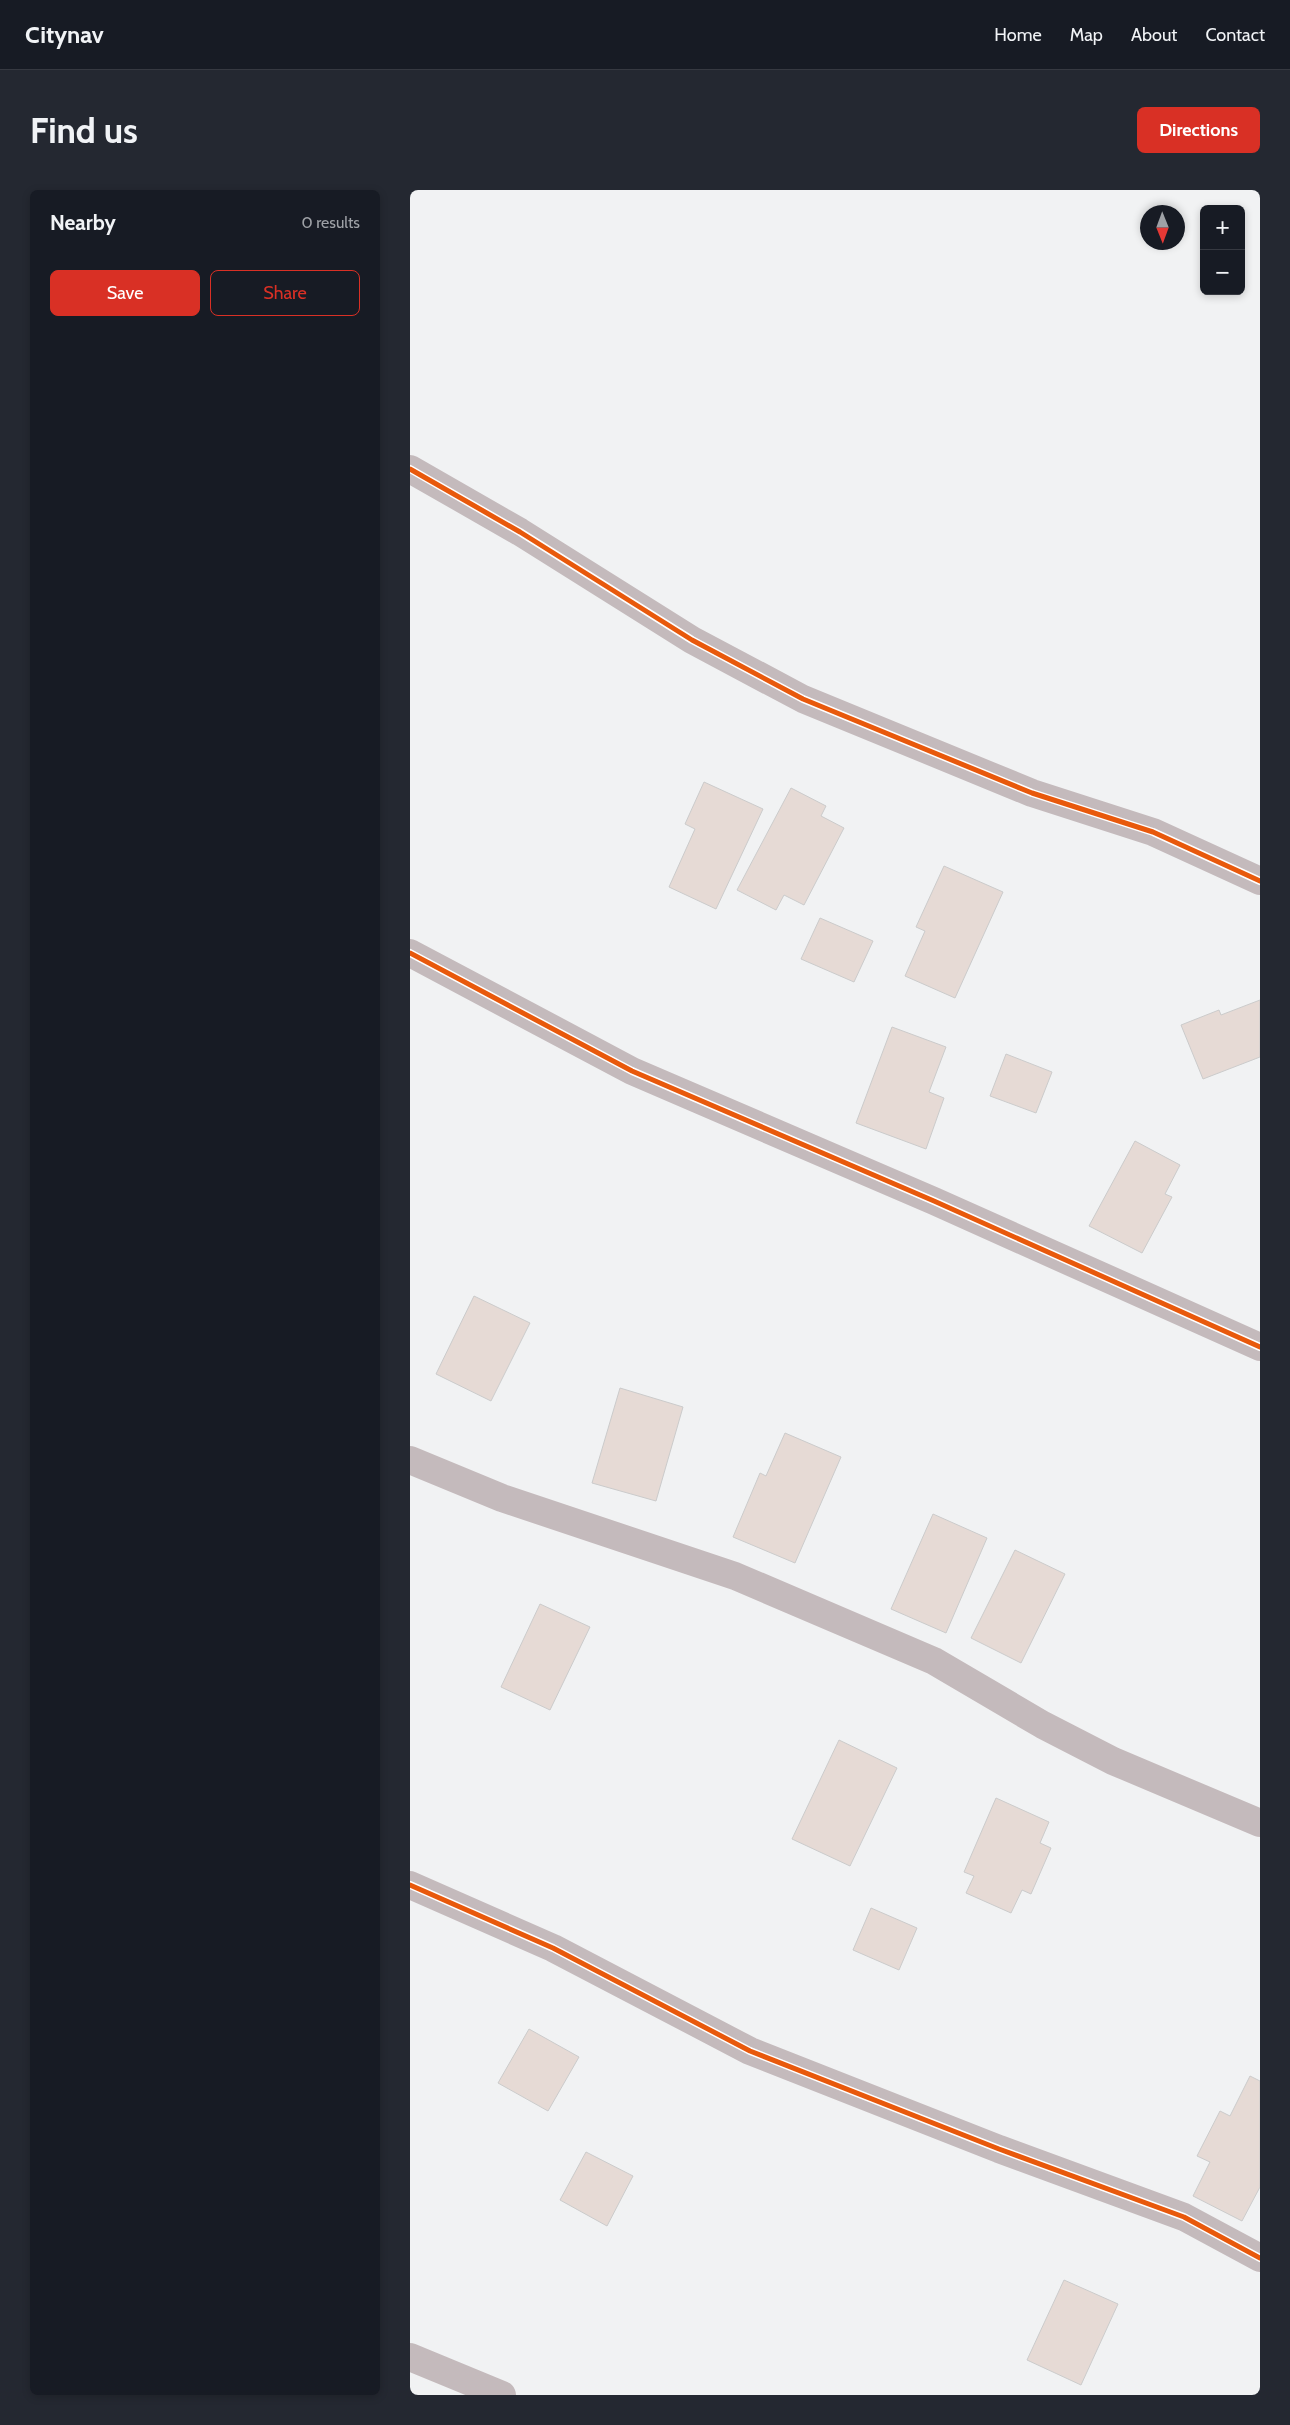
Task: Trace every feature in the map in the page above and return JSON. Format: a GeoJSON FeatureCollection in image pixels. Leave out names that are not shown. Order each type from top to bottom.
{"type":"FeatureCollection","features":[{"type":"Feature","properties":{"kind":"street"},"geometry":{"type":"LineString","coordinates":[[410,469],[520,532],[692,640],[803,699],[1032,793],[1153,832],[1260,881]]}},
{"type":"Feature","properties":{"kind":"street"},"geometry":{"type":"LineString","coordinates":[[410,952],[632,1072],[934,1201],[1260,1347]]}},
{"type":"Feature","properties":{"kind":"street"},"geometry":{"type":"LineString","coordinates":[[410,1460],[502,1498],[735,1576],[934,1661],[1043,1725],[1113,1761],[1260,1823]]}},
{"type":"Feature","properties":{"kind":"street"},"geometry":{"type":"LineString","coordinates":[[410,1885],[553,1948],[750,2051],[999,2149],[1184,2217],[1260,2258]]}},
{"type":"Feature","properties":{"kind":"street"},"geometry":{"type":"LineString","coordinates":[[410,2357],[502,2395]]}},
{"type":"Feature","properties":{"kind":"building"},"geometry":{"type":"Polygon","coordinates":[[[704,782],[763,809],[716,909],[669,887],[695,829],[685,824],[704,782]]]}},
{"type":"Feature","properties":{"kind":"building"},"geometry":{"type":"Polygon","coordinates":[[[791,788],[826,806],[821,816],[844,828],[804,905],[784,895],[776,910],[737,890],[791,788]]]}},
{"type":"Feature","properties":{"kind":"building"},"geometry":{"type":"Polygon","coordinates":[[[944,866],[1003,892],[955,998],[905,976],[925,931],[916,927],[944,866]]]}},
{"type":"Feature","properties":{"kind":"building"},"geometry":{"type":"Polygon","coordinates":[[[820,918],[873,941],[854,982],[801,959],[820,918]]]}},
{"type":"Feature","properties":{"kind":"building"},"geometry":{"type":"Polygon","coordinates":[[[1260,1000],[1260,1057],[1203,1079],[1181,1025],[1219,1010],[1221,1015],[1260,1000]]]}},
{"type":"Feature","properties":{"kind":"building"},"geometry":{"type":"Polygon","coordinates":[[[892,1027],[946,1047],[929,1092],[944,1098],[926,1149],[856,1123],[892,1027]]]}},
{"type":"Feature","properties":{"kind":"building"},"geometry":{"type":"Polygon","coordinates":[[[1006,1054],[1052,1072],[1036,1113],[990,1096],[1006,1054]]]}},
{"type":"Feature","properties":{"kind":"building"},"geometry":{"type":"Polygon","coordinates":[[[1135,1141],[1180,1165],[1165,1194],[1172,1197],[1142,1253],[1089,1226],[1135,1141]]]}},
{"type":"Feature","properties":{"kind":"building"},"geometry":{"type":"Polygon","coordinates":[[[474,1296],[530,1323],[491,1401],[436,1374],[474,1296]]]}},
{"type":"Feature","properties":{"kind":"building"},"geometry":{"type":"Polygon","coordinates":[[[620,1388],[683,1407],[656,1501],[592,1483],[620,1388]]]}},
{"type":"Feature","properties":{"kind":"building"},"geometry":{"type":"Polygon","coordinates":[[[785,1433],[841,1457],[795,1563],[733,1537],[760,1473],[766,1476],[785,1433]]]}},
{"type":"Feature","properties":{"kind":"building"},"geometry":{"type":"Polygon","coordinates":[[[933,1514],[987,1538],[946,1633],[891,1609],[933,1514]]]}},
{"type":"Feature","properties":{"kind":"building"},"geometry":{"type":"Polygon","coordinates":[[[1015,1550],[1065,1574],[1021,1663],[971,1638],[1015,1550]]]}},
{"type":"Feature","properties":{"kind":"building"},"geometry":{"type":"Polygon","coordinates":[[[540,1604],[590,1627],[550,1710],[501,1687],[540,1604]]]}},
{"type":"Feature","properties":{"kind":"building"},"geometry":{"type":"Polygon","coordinates":[[[839,1740],[897,1768],[850,1866],[792,1839],[839,1740]]]}},
{"type":"Feature","properties":{"kind":"building"},"geometry":{"type":"Polygon","coordinates":[[[996,1798],[1049,1822],[1040,1843],[1051,1848],[1031,1894],[1022,1890],[1011,1913],[966,1893],[974,1876],[964,1872],[996,1798]]]}},
{"type":"Feature","properties":{"kind":"building"},"geometry":{"type":"Polygon","coordinates":[[[871,1908],[917,1928],[899,1970],[853,1950],[871,1908]]]}},
{"type":"Feature","properties":{"kind":"building"},"geometry":{"type":"Polygon","coordinates":[[[529,2029],[579,2057],[548,2111],[498,2083],[529,2029]]]}},
{"type":"Feature","properties":{"kind":"building"},"geometry":{"type":"Polygon","coordinates":[[[1250,2076],[1260,2081],[1260,2187],[1242,2221],[1193,2196],[1210,2162],[1197,2156],[1220,2111],[1230,2116],[1250,2076]]]}},
{"type":"Feature","properties":{"kind":"building"},"geometry":{"type":"Polygon","coordinates":[[[586,2152],[633,2176],[607,2226],[560,2200],[586,2152]]]}},
{"type":"Feature","properties":{"kind":"building"},"geometry":{"type":"Polygon","coordinates":[[[1064,2280],[1118,2304],[1081,2385],[1027,2360],[1064,2280]]]}},
{"type":"Feature","properties":{"kind":"cycle path"},"geometry":{"type":"LineString","coordinates":[[410,469],[520,532],[692,640],[803,699],[1032,793],[1153,832],[1260,881]]}},
{"type":"Feature","properties":{"kind":"cycle path"},"geometry":{"type":"LineString","coordinates":[[410,953],[632,1071],[934,1201],[1260,1347]]}},
{"type":"Feature","properties":{"kind":"cycle path"},"geometry":{"type":"LineString","coordinates":[[410,1885],[553,1948],[750,2051],[999,2149],[1184,2217],[1260,2258]]}}]}
